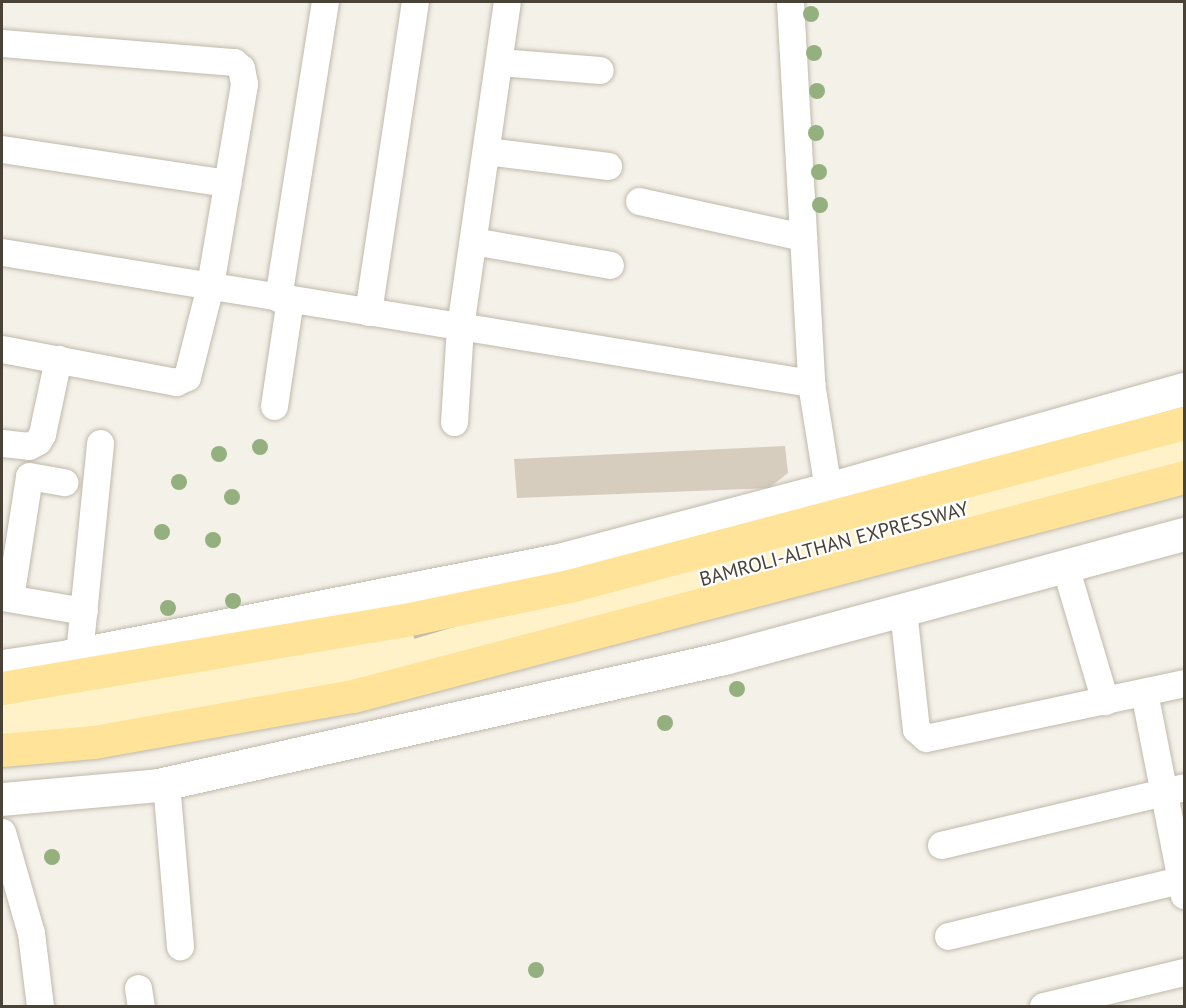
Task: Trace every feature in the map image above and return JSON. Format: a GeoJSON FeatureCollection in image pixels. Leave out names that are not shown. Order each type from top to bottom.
{"type":"FeatureCollection","features":[{"type":"Feature","properties":{"kind":"main road"},"geometry":{"type":"LineString","coordinates":[[2,687],[400,621],[569,586],[1185,423]]}},
{"type":"Feature","properties":{"kind":"main road","name":"BAMROLI-ALTHAN EXPRESSWAY"},"geometry":{"type":"LineString","coordinates":[[483,635],[1185,451]]}},
{"type":"Feature","properties":{"kind":"main road"},"geometry":{"type":"LineString","coordinates":[[2,750],[94,742],[353,696],[1185,477]]}},
{"type":"Feature","properties":{"kind":"main road"},"geometry":{"type":"LineString","coordinates":[[2,712],[76,694],[349,650],[483,635]]}},
{"type":"Feature","properties":{"kind":"main road"},"geometry":{"type":"LineString","coordinates":[[2,725],[84,720],[352,674],[483,635]]}},
{"type":"Feature","properties":{"kind":"street"},"geometry":{"type":"LineString","coordinates":[[274,406],[284,298],[325,2]]}},
{"type":"Feature","properties":{"kind":"street"},"geometry":{"type":"LineString","coordinates":[[368,312],[415,2]]}},
{"type":"Feature","properties":{"kind":"street"},"geometry":{"type":"LineString","coordinates":[[454,422],[460,327],[507,2]]}},
{"type":"Feature","properties":{"kind":"street"},"geometry":{"type":"LineString","coordinates":[[790,2],[811,383],[828,489]]}},
{"type":"Feature","properties":{"kind":"street"},"geometry":{"type":"LineString","coordinates":[[2,43],[234,62],[241,68],[244,84],[210,286],[190,372],[183,381],[2,349]]}},
{"type":"Feature","properties":{"kind":"street"},"geometry":{"type":"LineString","coordinates":[[499,62],[600,70]]}},
{"type":"Feature","properties":{"kind":"street"},"geometry":{"type":"LineString","coordinates":[[2,149],[227,183]]}},
{"type":"Feature","properties":{"kind":"street"},"geometry":{"type":"LineString","coordinates":[[486,151],[608,166]]}},
{"type":"Feature","properties":{"kind":"street"},"geometry":{"type":"LineString","coordinates":[[639,201],[803,237]]}},
{"type":"Feature","properties":{"kind":"street"},"geometry":{"type":"LineString","coordinates":[[472,241],[610,265]]}},
{"type":"Feature","properties":{"kind":"street"},"geometry":{"type":"LineString","coordinates":[[2,252],[811,383]]}},
{"type":"Feature","properties":{"kind":"street"},"geometry":{"type":"LineString","coordinates":[[2,443],[29,446],[38,441],[42,434],[58,359]]}},
{"type":"Feature","properties":{"kind":"street"},"geometry":{"type":"LineString","coordinates":[[2,666],[79,654],[555,561],[828,489],[1185,389]]}},
{"type":"Feature","properties":{"kind":"street"},"geometry":{"type":"LineString","coordinates":[[79,654],[100,442]]}},
{"type":"Feature","properties":{"kind":"street"},"geometry":{"type":"LineString","coordinates":[[64,482],[29,476],[6,598],[84,611]]}},
{"type":"Feature","properties":{"kind":"street"},"geometry":{"type":"LineString","coordinates":[[2,799],[133,789],[166,783],[724,658],[1185,534]]}},
{"type":"Feature","properties":{"kind":"street"},"geometry":{"type":"LineString","coordinates":[[1065,566],[1105,701]]}},
{"type":"Feature","properties":{"kind":"street"},"geometry":{"type":"LineString","coordinates":[[903,610],[916,729],[926,738],[1185,683]]}},
{"type":"Feature","properties":{"kind":"street"},"geometry":{"type":"LineString","coordinates":[[948,936],[1183,885],[1174,790],[1144,692]]}},
{"type":"Feature","properties":{"kind":"street"},"geometry":{"type":"LineString","coordinates":[[166,783],[180,946]]}},
{"type":"Feature","properties":{"kind":"street"},"geometry":{"type":"LineString","coordinates":[[941,845],[1174,790]]}},
{"type":"Feature","properties":{"kind":"street"},"geometry":{"type":"LineString","coordinates":[[2,832],[31,933],[40,1006]]}},
{"type":"Feature","properties":{"kind":"street"},"geometry":{"type":"LineString","coordinates":[[1043,1006],[1185,972]]}},
{"type":"Feature","properties":{"kind":"building"},"geometry":{"type":"Polygon","coordinates":[[[785,446],[788,473],[769,488],[517,498],[514,459],[785,446]]]}}]}
